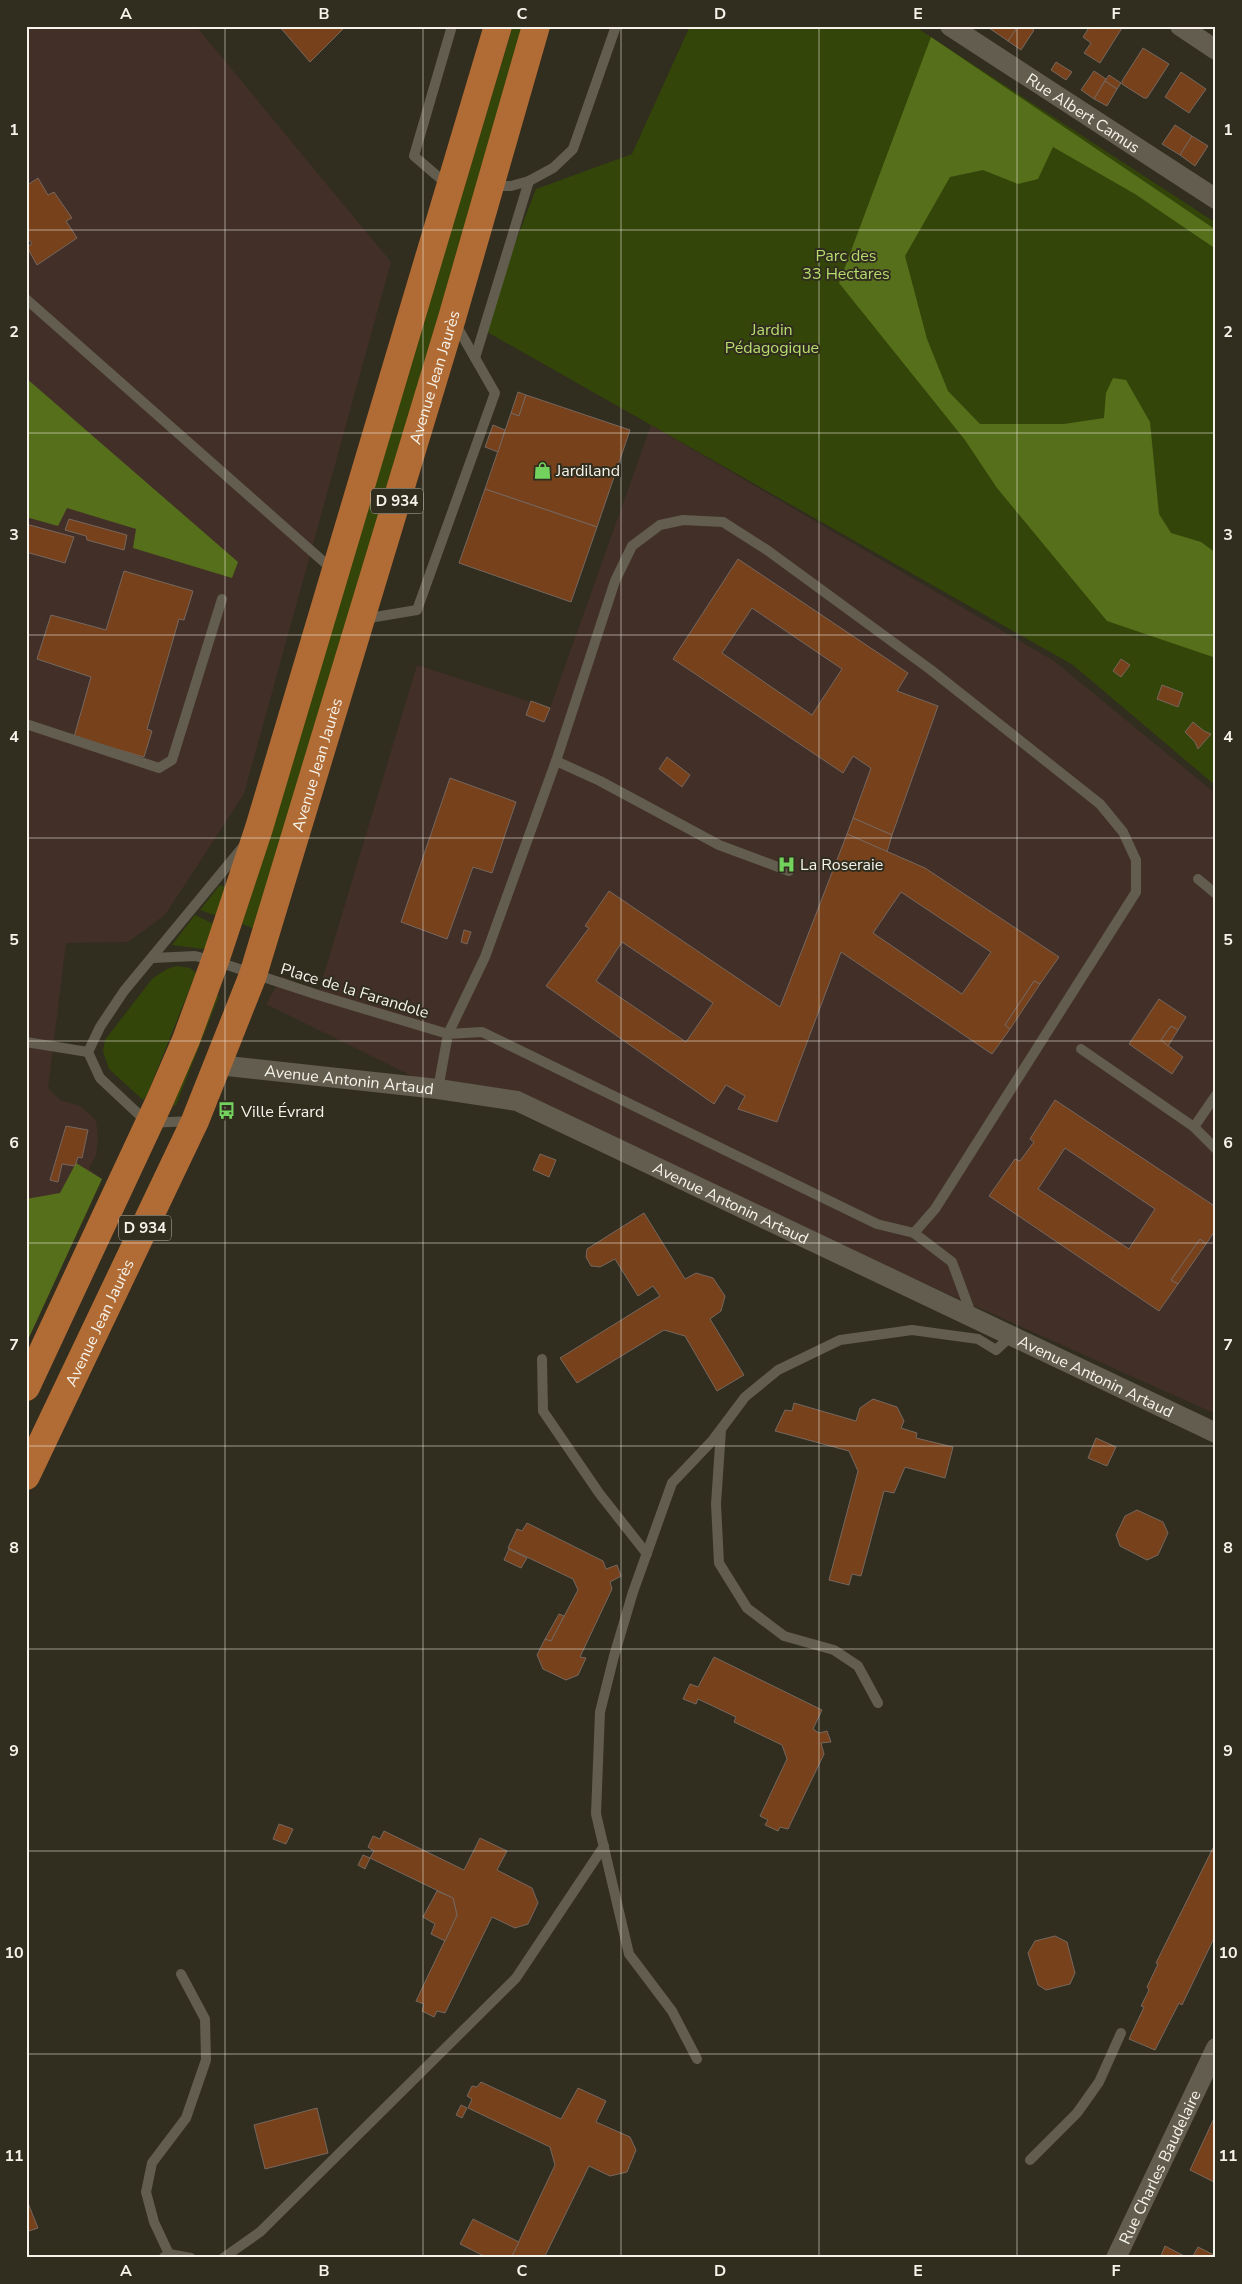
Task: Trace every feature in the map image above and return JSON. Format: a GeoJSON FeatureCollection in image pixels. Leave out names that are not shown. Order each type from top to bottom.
{"type":"FeatureCollection","features":[{"type":"Feature","properties":{"kind":"main road","name":"D 934"},"geometry":{"type":"LineString","coordinates":[[26,1387],[186,1040],[215,960],[259,828],[498,26]]}},
{"type":"Feature","properties":{"kind":"main road","name":"Avenue Jean Jaurès"},"geometry":{"type":"LineString","coordinates":[[26,1476],[194,1121],[254,975],[452,318],[536,26]]}},
{"type":"Feature","properties":{"kind":"street","name":"Rue Albert Camus"},"geometry":{"type":"LineString","coordinates":[[950,26],[1216,199]]}},
{"type":"Feature","properties":{"kind":"street"},"geometry":{"type":"LineString","coordinates":[[1180,26],[1216,50]]}},
{"type":"Feature","properties":{"kind":"street","name":"Avenue Antonin Artaud"},"geometry":{"type":"LineString","coordinates":[[218,1065],[438,1089],[517,1101],[1216,1433]]}},
{"type":"Feature","properties":{"kind":"street","name":"Rue Charles Baudelaire"},"geometry":{"type":"LineString","coordinates":[[1116,2258],[1216,2048]]}},
{"type":"Feature","properties":{"kind":"lane"},"geometry":{"type":"LineString","coordinates":[[450,187],[414,156],[452,26]]}},
{"type":"Feature","properties":{"kind":"lane"},"geometry":{"type":"LineString","coordinates":[[491,186],[511,186],[529,181],[553,168],[573,149],[616,26]]}},
{"type":"Feature","properties":{"kind":"lane"},"geometry":{"type":"LineString","coordinates":[[475,358],[529,181]]}},
{"type":"Feature","properties":{"kind":"lane"},"geometry":{"type":"LineString","coordinates":[[26,299],[335,572]]}},
{"type":"Feature","properties":{"kind":"lane"},"geometry":{"type":"LineString","coordinates":[[361,619],[417,610],[494,393],[452,318]]}},
{"type":"Feature","properties":{"kind":"lane"},"geometry":{"type":"LineString","coordinates":[[438,1089],[448,1034],[485,957],[556,761],[615,581],[632,546],[660,525],[683,520],[723,522],[767,550],[931,670],[1100,804],[1123,832],[1136,860],[1136,892],[935,1209],[914,1233]]}},
{"type":"Feature","properties":{"kind":"lane"},"geometry":{"type":"LineString","coordinates":[[26,724],[159,768],[172,760],[222,599]]}},
{"type":"Feature","properties":{"kind":"lane"},"geometry":{"type":"LineString","coordinates":[[556,761],[600,781],[719,845],[789,871]]}},
{"type":"Feature","properties":{"kind":"lane"},"geometry":{"type":"LineString","coordinates":[[88,1052],[100,1027],[124,991],[259,828]]}},
{"type":"Feature","properties":{"kind":"lane"},"geometry":{"type":"LineString","coordinates":[[1198,879],[1216,894]]}},
{"type":"Feature","properties":{"kind":"lane","name":"Place de la Farandole"},"geometry":{"type":"LineString","coordinates":[[153,958],[195,956],[215,960],[254,975],[448,1034]]}},
{"type":"Feature","properties":{"kind":"lane"},"geometry":{"type":"LineString","coordinates":[[448,1034],[482,1032],[877,1224],[914,1233],[952,1262],[972,1316]]}},
{"type":"Feature","properties":{"kind":"lane"},"geometry":{"type":"LineString","coordinates":[[26,1042],[88,1052]]}},
{"type":"Feature","properties":{"kind":"lane"},"geometry":{"type":"LineString","coordinates":[[1081,1049],[1194,1127],[1216,1149]]}},
{"type":"Feature","properties":{"kind":"lane"},"geometry":{"type":"LineString","coordinates":[[88,1052],[100,1078],[148,1123],[194,1121]]}},
{"type":"Feature","properties":{"kind":"lane"},"geometry":{"type":"LineString","coordinates":[[1194,1127],[1216,1095]]}},
{"type":"Feature","properties":{"kind":"lane"},"geometry":{"type":"LineString","coordinates":[[697,2058],[672,2010],[629,1954],[596,1814],[600,1712],[614,1656],[672,1484],[720,1430],[745,1398],[778,1370],[840,1340],[912,1330],[978,1339],[996,1350],[1012,1335]]}},
{"type":"Feature","properties":{"kind":"lane"},"geometry":{"type":"LineString","coordinates":[[542,1359],[543,1411],[599,1493],[647,1554]]}},
{"type":"Feature","properties":{"kind":"lane"},"geometry":{"type":"LineString","coordinates":[[720,1430],[716,1504],[719,1563],[747,1608],[784,1636],[834,1650],[858,1666],[878,1704]]}},
{"type":"Feature","properties":{"kind":"lane"},"geometry":{"type":"LineString","coordinates":[[223,2258],[260,2232],[516,1978],[604,1846]]}},
{"type":"Feature","properties":{"kind":"lane"},"geometry":{"type":"LineString","coordinates":[[182,1974],[205,2019],[206,2060],[186,2118],[152,2163],[146,2192],[166,2256],[191,2258]]}},
{"type":"Feature","properties":{"kind":"lane"},"geometry":{"type":"LineString","coordinates":[[1030,2160],[1077,2113],[1099,2082],[1121,2033]]}},
{"type":"Feature","properties":{"kind":"shaded area"},"geometry":{"type":"Polygon","coordinates":[[[26,26],[196,26],[391,262],[244,794],[165,915],[128,942],[66,943],[48,1088],[60,1100],[80,1106],[96,1120],[98,1140],[96,1155],[89,1169],[102,1179],[26,1344],[26,26]]]}},
{"type":"Feature","properties":{"kind":"shaded area","name":"La Roseraie"},"geometry":{"type":"Polygon","coordinates":[[[651,425],[1054,661],[1216,794],[1216,1414],[517,1101],[438,1089],[266,1004],[282,976],[318,994],[417,665],[550,708],[651,425]]]}},
{"type":"Feature","properties":{"kind":"green space"},"geometry":{"type":"Polygon","coordinates":[[[513,26],[523,26],[458,256],[255,929],[242,924],[513,26]]]}},
{"type":"Feature","properties":{"kind":"green space","name":"Parc des 33 Hectares"},"geometry":{"type":"Polygon","coordinates":[[[690,26],[914,26],[1216,223],[1216,786],[1073,665],[482,329],[536,189],[632,154],[690,26]]]}},
{"type":"Feature","properties":{"kind":"green space"},"geometry":{"type":"Polygon","coordinates":[[[931,37],[1216,230],[1216,249],[1135,194],[1053,147],[1038,179],[1018,184],[983,170],[950,177],[905,256],[927,339],[948,391],[980,424],[1064,424],[1104,418],[1106,393],[1113,378],[1126,380],[1150,422],[1159,514],[1171,533],[1201,542],[1216,553],[1216,658],[1107,621],[997,488],[965,440],[839,283],[931,37]]]}},
{"type":"Feature","properties":{"kind":"green space"},"geometry":{"type":"Polygon","coordinates":[[[26,378],[238,562],[232,578],[133,548],[136,529],[67,508],[58,526],[26,517],[26,378]]]}},
{"type":"Feature","properties":{"kind":"green space"},"geometry":{"type":"Polygon","coordinates":[[[220,885],[225,887],[217,916],[200,910],[220,885]]]}},
{"type":"Feature","properties":{"kind":"green space"},"geometry":{"type":"Polygon","coordinates":[[[195,915],[214,924],[207,946],[203,949],[172,945],[195,915]]]}},
{"type":"Feature","properties":{"kind":"green space"},"geometry":{"type":"Polygon","coordinates":[[[177,966],[190,968],[196,973],[147,1095],[143,1100],[109,1069],[103,1051],[105,1040],[152,979],[167,969],[177,966]]]}},
{"type":"Feature","properties":{"kind":"green space"},"geometry":{"type":"Polygon","coordinates":[[[216,995],[219,996],[176,1105],[173,1106],[216,995]]]}},
{"type":"Feature","properties":{"kind":"green space"},"geometry":{"type":"Polygon","coordinates":[[[76,1163],[102,1179],[26,1344],[26,1199],[60,1193],[76,1163]]]}},
{"type":"Feature","properties":{"kind":"building"},"geometry":{"type":"Polygon","coordinates":[[[279,26],[346,26],[310,62],[279,26]]]}},
{"type":"Feature","properties":{"kind":"building"},"geometry":{"type":"Polygon","coordinates":[[[990,26],[1018,26],[1008,41],[989,28],[990,26]]]}},
{"type":"Feature","properties":{"kind":"building"},"geometry":{"type":"Polygon","coordinates":[[[1018,26],[1029,26],[1034,30],[1021,50],[1008,41],[1018,26]]]}},
{"type":"Feature","properties":{"kind":"building"},"geometry":{"type":"Polygon","coordinates":[[[1090,26],[1122,28],[1100,63],[1084,53],[1091,43],[1083,37],[1090,26]]]}},
{"type":"Feature","properties":{"kind":"building"},"geometry":{"type":"Polygon","coordinates":[[[1143,48],[1169,64],[1147,98],[1122,84],[1122,81],[1143,48]]]}},
{"type":"Feature","properties":{"kind":"building"},"geometry":{"type":"Polygon","coordinates":[[[1056,62],[1072,72],[1066,80],[1051,70],[1056,62]]]}},
{"type":"Feature","properties":{"kind":"building"},"geometry":{"type":"Polygon","coordinates":[[[1094,71],[1106,79],[1094,99],[1081,90],[1094,71]]]}},
{"type":"Feature","properties":{"kind":"building"},"geometry":{"type":"Polygon","coordinates":[[[1181,72],[1206,89],[1189,113],[1165,97],[1181,72]]]}},
{"type":"Feature","properties":{"kind":"building"},"geometry":{"type":"Polygon","coordinates":[[[1109,75],[1121,83],[1117,89],[1105,81],[1109,75]]]}},
{"type":"Feature","properties":{"kind":"building"},"geometry":{"type":"Polygon","coordinates":[[[1105,81],[1117,89],[1107,106],[1094,99],[1105,81]]]}},
{"type":"Feature","properties":{"kind":"building"},"geometry":{"type":"Polygon","coordinates":[[[1175,125],[1192,136],[1180,155],[1162,144],[1175,125]]]}},
{"type":"Feature","properties":{"kind":"building"},"geometry":{"type":"Polygon","coordinates":[[[1192,136],[1208,146],[1195,166],[1180,155],[1192,136]]]}},
{"type":"Feature","properties":{"kind":"building"},"geometry":{"type":"Polygon","coordinates":[[[38,178],[48,195],[54,192],[72,218],[66,221],[77,238],[37,265],[27,247],[32,244],[26,235],[26,186],[38,178]]]}},
{"type":"Feature","properties":{"kind":"building"},"geometry":{"type":"Polygon","coordinates":[[[518,392],[526,395],[519,416],[511,413],[518,392]]]}},
{"type":"Feature","properties":{"kind":"building"},"geometry":{"type":"Polygon","coordinates":[[[526,395],[630,430],[597,527],[485,489],[511,413],[519,416],[526,395]]]}},
{"type":"Feature","properties":{"kind":"building"},"geometry":{"type":"Polygon","coordinates":[[[493,425],[505,430],[498,452],[485,447],[493,425]]]}},
{"type":"Feature","properties":{"kind":"building"},"geometry":{"type":"Polygon","coordinates":[[[485,489],[597,527],[571,602],[459,563],[485,489]]]}},
{"type":"Feature","properties":{"kind":"building"},"geometry":{"type":"Polygon","coordinates":[[[69,519],[127,535],[124,550],[87,540],[86,536],[65,530],[69,519]]]}},
{"type":"Feature","properties":{"kind":"building"},"geometry":{"type":"Polygon","coordinates":[[[26,524],[74,537],[65,563],[26,552],[26,524]]]}},
{"type":"Feature","properties":{"kind":"building"},"geometry":{"type":"Polygon","coordinates":[[[738,559],[908,673],[897,691],[938,706],[892,835],[853,818],[871,768],[853,756],[843,773],[673,659],[738,559]],[[752,608],[722,653],[812,715],[842,669],[752,608]]]}},
{"type":"Feature","properties":{"kind":"building"},"geometry":{"type":"Polygon","coordinates":[[[124,571],[193,591],[184,620],[179,619],[147,729],[152,731],[144,757],[74,737],[91,677],[37,659],[51,615],[106,630],[124,571]]]}},
{"type":"Feature","properties":{"kind":"building"},"geometry":{"type":"Polygon","coordinates":[[[1121,659],[1130,665],[1121,677],[1113,671],[1121,659]]]}},
{"type":"Feature","properties":{"kind":"building"},"geometry":{"type":"Polygon","coordinates":[[[1162,685],[1183,693],[1178,707],[1157,699],[1162,685]]]}},
{"type":"Feature","properties":{"kind":"building"},"geometry":{"type":"Polygon","coordinates":[[[531,701],[550,708],[544,722],[526,715],[531,701]]]}},
{"type":"Feature","properties":{"kind":"building"},"geometry":{"type":"Polygon","coordinates":[[[1193,722],[1211,734],[1198,749],[1195,742],[1185,732],[1193,722]]]}},
{"type":"Feature","properties":{"kind":"building"},"geometry":{"type":"Polygon","coordinates":[[[667,757],[690,775],[682,787],[659,769],[667,757]]]}},
{"type":"Feature","properties":{"kind":"building"},"geometry":{"type":"Polygon","coordinates":[[[450,778],[516,802],[492,873],[473,867],[447,939],[401,922],[450,778]]]}},
{"type":"Feature","properties":{"kind":"building"},"geometry":{"type":"Polygon","coordinates":[[[853,818],[892,835],[887,852],[847,834],[853,818]]]}},
{"type":"Feature","properties":{"kind":"building"},"geometry":{"type":"Polygon","coordinates":[[[847,834],[925,868],[1059,957],[1040,984],[1034,981],[1005,1025],[1010,1029],[992,1054],[841,952],[777,1122],[738,1109],[745,1096],[726,1085],[714,1104],[546,986],[589,928],[585,926],[609,891],[780,1007],[847,834]],[[901,892],[873,933],[962,994],[991,952],[901,892]],[[622,942],[596,981],[686,1042],[713,1003],[622,942]]]}},
{"type":"Feature","properties":{"kind":"building"},"geometry":{"type":"Polygon","coordinates":[[[464,930],[471,932],[467,944],[461,942],[464,930]]]}},
{"type":"Feature","properties":{"kind":"building"},"geometry":{"type":"Polygon","coordinates":[[[1034,981],[1040,984],[1010,1029],[1005,1025],[1034,981]]]}},
{"type":"Feature","properties":{"kind":"building"},"geometry":{"type":"Polygon","coordinates":[[[1159,999],[1186,1017],[1178,1030],[1171,1026],[1161,1040],[1183,1057],[1172,1074],[1129,1044],[1159,999]]]}},
{"type":"Feature","properties":{"kind":"building"},"geometry":{"type":"Polygon","coordinates":[[[1171,1026],[1178,1030],[1168,1046],[1161,1040],[1171,1026]]]}},
{"type":"Feature","properties":{"kind":"building"},"geometry":{"type":"Polygon","coordinates":[[[1055,1100],[1216,1207],[1216,1229],[1206,1244],[1200,1239],[1171,1280],[1178,1284],[1159,1311],[989,1196],[1015,1159],[1020,1161],[1034,1142],[1030,1139],[1055,1100]],[[1065,1148],[1038,1189],[1129,1249],[1155,1209],[1065,1148]]]}},
{"type":"Feature","properties":{"kind":"building"},"geometry":{"type":"Polygon","coordinates":[[[66,1126],[88,1130],[82,1158],[78,1157],[75,1166],[62,1164],[58,1182],[50,1180],[66,1126]]]}},
{"type":"Feature","properties":{"kind":"building"},"geometry":{"type":"Polygon","coordinates":[[[540,1154],[556,1160],[549,1177],[533,1170],[540,1154]]]}},
{"type":"Feature","properties":{"kind":"building"},"geometry":{"type":"Polygon","coordinates":[[[644,1213],[685,1279],[696,1273],[713,1278],[725,1296],[721,1311],[710,1319],[744,1375],[717,1391],[685,1336],[664,1330],[577,1383],[560,1358],[660,1296],[653,1286],[638,1296],[615,1259],[600,1267],[591,1266],[586,1257],[587,1249],[644,1213]]]}},
{"type":"Feature","properties":{"kind":"building"},"geometry":{"type":"Polygon","coordinates":[[[1200,1239],[1206,1244],[1178,1284],[1171,1280],[1200,1239]]]}},
{"type":"Feature","properties":{"kind":"building"},"geometry":{"type":"Polygon","coordinates":[[[873,1399],[897,1407],[904,1421],[901,1428],[917,1433],[916,1438],[953,1447],[945,1478],[905,1467],[894,1493],[884,1491],[861,1576],[852,1574],[849,1585],[829,1580],[858,1471],[849,1451],[775,1431],[785,1410],[792,1411],[794,1403],[856,1421],[860,1408],[873,1399]]]}},
{"type":"Feature","properties":{"kind":"building"},"geometry":{"type":"Polygon","coordinates":[[[1096,1438],[1116,1447],[1107,1466],[1088,1458],[1096,1438]]]}},
{"type":"Feature","properties":{"kind":"building"},"geometry":{"type":"Polygon","coordinates":[[[1137,1510],[1163,1522],[1168,1533],[1158,1555],[1147,1560],[1120,1546],[1116,1535],[1125,1516],[1137,1510]]]}},
{"type":"Feature","properties":{"kind":"building"},"geometry":{"type":"Polygon","coordinates":[[[527,1523],[603,1561],[606,1569],[617,1565],[621,1576],[610,1582],[612,1589],[580,1657],[586,1658],[578,1675],[566,1680],[543,1669],[537,1655],[545,1639],[551,1641],[578,1590],[573,1579],[508,1548],[517,1529],[522,1531],[527,1523]]]}},
{"type":"Feature","properties":{"kind":"building"},"geometry":{"type":"Polygon","coordinates":[[[509,1549],[527,1558],[521,1568],[504,1560],[509,1549]]]}},
{"type":"Feature","properties":{"kind":"building"},"geometry":{"type":"Polygon","coordinates":[[[559,1614],[564,1616],[551,1641],[545,1639],[559,1614]]]}},
{"type":"Feature","properties":{"kind":"building"},"geometry":{"type":"Polygon","coordinates":[[[714,1657],[822,1710],[813,1729],[819,1733],[827,1731],[831,1742],[821,1743],[824,1754],[788,1829],[780,1827],[778,1831],[765,1825],[768,1820],[760,1816],[787,1759],[782,1745],[734,1722],[736,1717],[698,1699],[696,1704],[683,1699],[690,1684],[698,1687],[714,1657]]]}},
{"type":"Feature","properties":{"kind":"building"},"geometry":{"type":"Polygon","coordinates":[[[279,1824],[293,1829],[286,1844],[273,1839],[279,1824]]]}},
{"type":"Feature","properties":{"kind":"building"},"geometry":{"type":"Polygon","coordinates":[[[384,1831],[464,1870],[480,1838],[507,1851],[497,1870],[532,1888],[538,1903],[528,1924],[515,1928],[492,1917],[445,2013],[437,2011],[434,2017],[422,2011],[424,2004],[416,2001],[457,1915],[453,1898],[370,1858],[374,1851],[368,1847],[373,1836],[380,1839],[384,1831]]]}},
{"type":"Feature","properties":{"kind":"building"},"geometry":{"type":"Polygon","coordinates":[[[1213,1848],[1216,1849],[1216,1934],[1182,2005],[1179,2003],[1155,2050],[1129,2039],[1144,2007],[1141,2006],[1149,1990],[1147,1987],[1158,1964],[1156,1963],[1213,1848]]]}},
{"type":"Feature","properties":{"kind":"building"},"geometry":{"type":"Polygon","coordinates":[[[363,1855],[370,1858],[365,1869],[358,1865],[363,1855]]]}},
{"type":"Feature","properties":{"kind":"building"},"geometry":{"type":"Polygon","coordinates":[[[437,1891],[453,1898],[457,1915],[445,1941],[431,1934],[435,1924],[423,1917],[437,1891]]]}},
{"type":"Feature","properties":{"kind":"building"},"geometry":{"type":"Polygon","coordinates":[[[1055,1936],[1067,1942],[1075,1973],[1070,1984],[1046,1990],[1038,1985],[1028,1953],[1035,1941],[1055,1936]]]}},
{"type":"Feature","properties":{"kind":"building"},"geometry":{"type":"Polygon","coordinates":[[[481,2082],[561,2119],[578,2088],[606,2101],[596,2122],[630,2137],[636,2150],[627,2172],[610,2176],[589,2166],[544,2258],[511,2258],[555,2165],[550,2147],[468,2108],[472,2099],[467,2096],[472,2086],[477,2087],[481,2082]]]}},
{"type":"Feature","properties":{"kind":"building"},"geometry":{"type":"Polygon","coordinates":[[[461,2105],[467,2108],[462,2118],[456,2115],[461,2105]]]}},
{"type":"Feature","properties":{"kind":"building"},"geometry":{"type":"Polygon","coordinates":[[[317,2108],[328,2153],[265,2169],[254,2125],[317,2108]]]}},
{"type":"Feature","properties":{"kind":"building"},"geometry":{"type":"Polygon","coordinates":[[[1216,2114],[1216,2183],[1190,2170],[1216,2114]]]}},
{"type":"Feature","properties":{"kind":"building"},"geometry":{"type":"Polygon","coordinates":[[[26,2198],[38,2228],[26,2232],[26,2198]]]}},
{"type":"Feature","properties":{"kind":"building"},"geometry":{"type":"Polygon","coordinates":[[[473,2219],[519,2242],[511,2258],[488,2258],[460,2244],[473,2219]]]}},
{"type":"Feature","properties":{"kind":"building"},"geometry":{"type":"Polygon","coordinates":[[[1165,2246],[1188,2258],[1160,2258],[1165,2246]]]}},
{"type":"Feature","properties":{"kind":"building"},"geometry":{"type":"Polygon","coordinates":[[[1198,2247],[1216,2256],[1216,2258],[1192,2258],[1198,2247]]]}},
{"type":"Feature","properties":{"kind":"place","name":"Jardiland"},"geometry":{"type":"Point","coordinates":[542,470]}},
{"type":"Feature","properties":{"kind":"place","name":"La Roseraie"},"geometry":{"type":"Point","coordinates":[786,864]}},
{"type":"Feature","properties":{"kind":"place","name":"Ville Évrard"},"geometry":{"type":"Point","coordinates":[227,1111]}},
{"type":"Feature","properties":{"kind":"park label","name":"Jardin Pédagogique"},"geometry":{"type":"Point","coordinates":[772,338]}}]}
